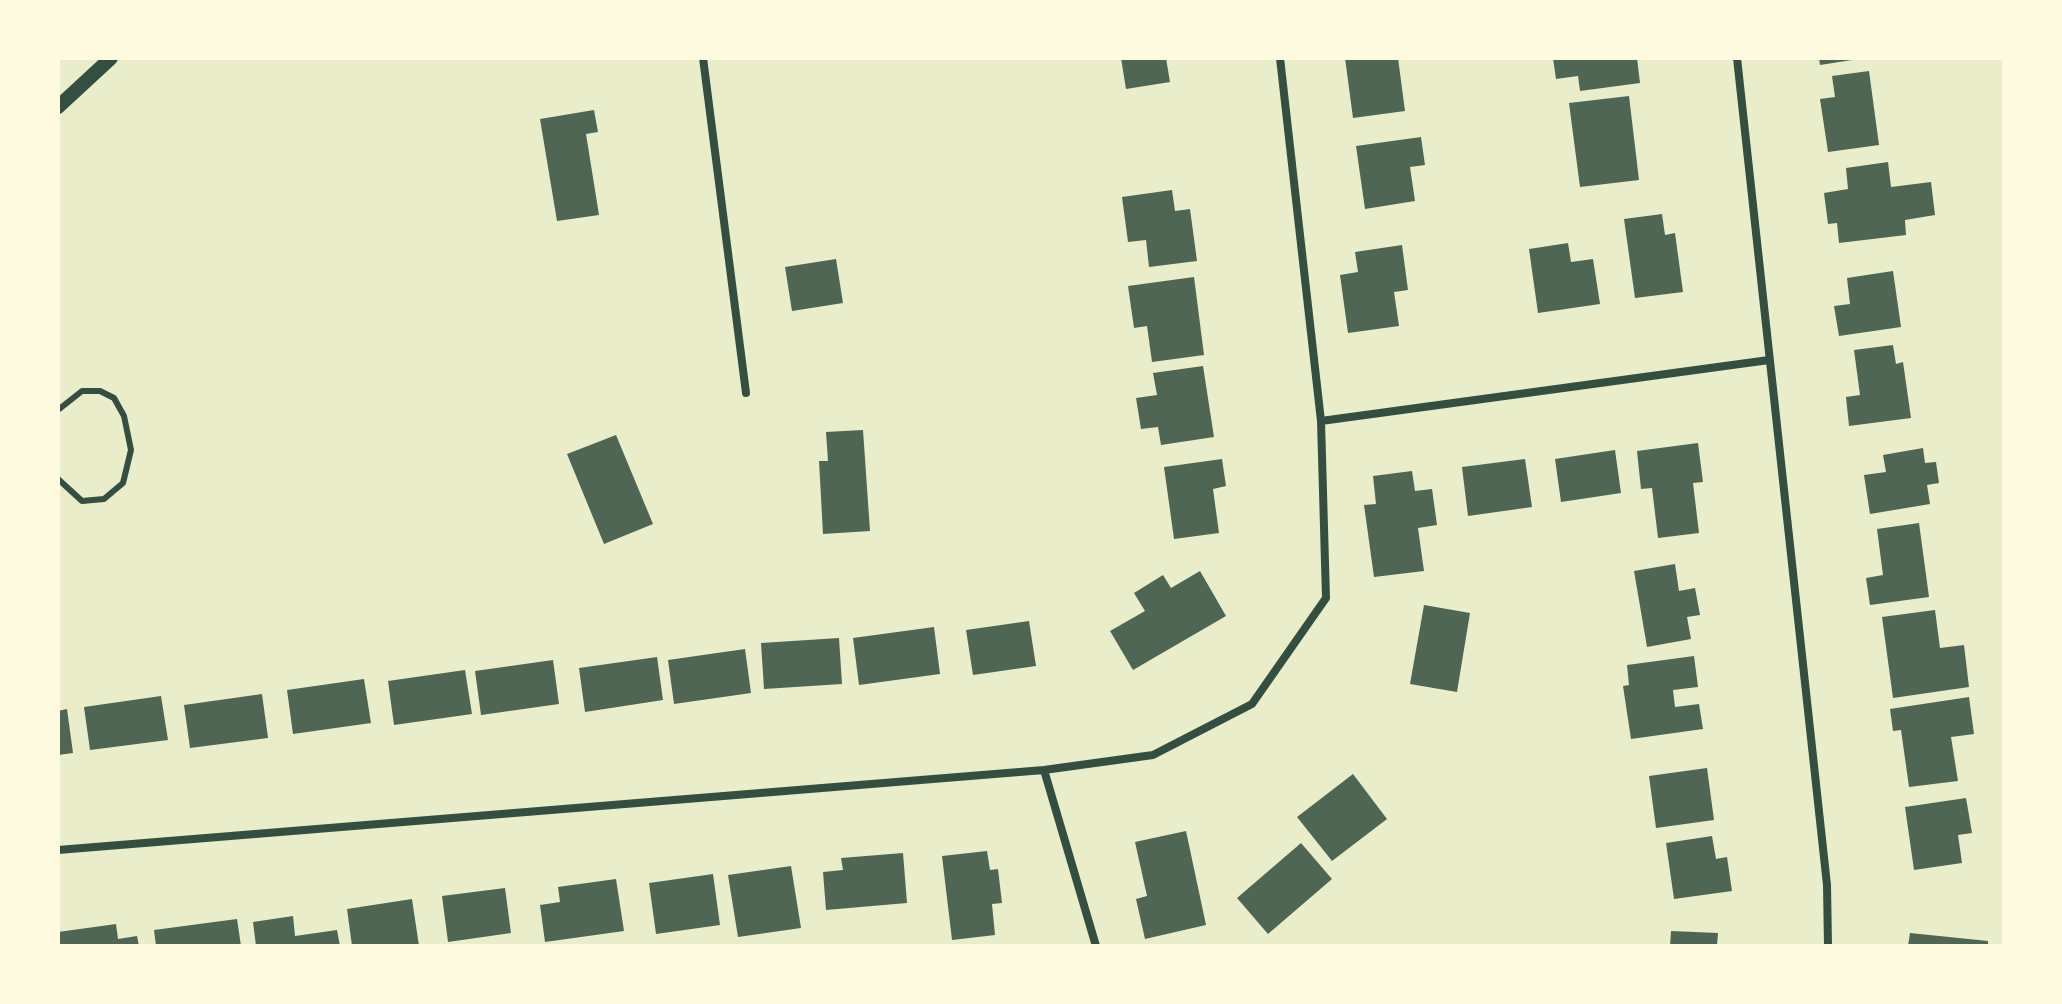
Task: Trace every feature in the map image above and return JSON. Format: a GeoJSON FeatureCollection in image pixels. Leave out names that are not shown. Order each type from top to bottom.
{"type":"FeatureCollection","features":[{"type":"Feature","properties":{"kind":"street"},"geometry":{"type":"LineString","coordinates":[[58,107],[111,58]]}},
{"type":"Feature","properties":{"kind":"street"},"geometry":{"type":"LineString","coordinates":[[703,58],[746,393]]}},
{"type":"Feature","properties":{"kind":"street"},"geometry":{"type":"LineString","coordinates":[[58,850],[1044,770],[1153,755],[1252,704],[1326,598],[1321,421],[1280,58]]}},
{"type":"Feature","properties":{"kind":"street"},"geometry":{"type":"LineString","coordinates":[[1737,58],[1827,885],[1828,946]]}},
{"type":"Feature","properties":{"kind":"street"},"geometry":{"type":"LineString","coordinates":[[1321,421],[1769,360]]}},
{"type":"Feature","properties":{"kind":"street"},"geometry":{"type":"LineString","coordinates":[[1044,770],[1096,946]]}},
{"type":"Feature","properties":{"kind":"lane"},"geometry":{"type":"LineString","coordinates":[[58,410],[82,391],[100,391],[114,398],[124,416],[131,450],[123,483],[104,499],[82,501],[58,479]]}},
{"type":"Feature","properties":{"kind":"building"},"geometry":{"type":"Polygon","coordinates":[[[1121,58],[1166,58],[1170,82],[1126,89],[1121,58]]]}},
{"type":"Feature","properties":{"kind":"building"},"geometry":{"type":"Polygon","coordinates":[[[1345,58],[1398,58],[1405,111],[1353,118],[1345,58]]]}},
{"type":"Feature","properties":{"kind":"building"},"geometry":{"type":"Polygon","coordinates":[[[1553,58],[1637,58],[1640,83],[1580,91],[1578,76],[1556,79],[1553,58]]]}},
{"type":"Feature","properties":{"kind":"building"},"geometry":{"type":"Polygon","coordinates":[[[1819,58],[1852,58],[1852,60],[1820,65],[1819,58]]]}},
{"type":"Feature","properties":{"kind":"building"},"geometry":{"type":"Polygon","coordinates":[[[1869,71],[1879,145],[1828,152],[1820,99],[1835,97],[1832,76],[1869,71]]]}},
{"type":"Feature","properties":{"kind":"building"},"geometry":{"type":"Polygon","coordinates":[[[1629,96],[1639,180],[1580,187],[1569,103],[1629,96]]]}},
{"type":"Feature","properties":{"kind":"building"},"geometry":{"type":"Polygon","coordinates":[[[594,110],[598,132],[586,134],[599,215],[557,221],[540,119],[594,110]]]}},
{"type":"Feature","properties":{"kind":"building"},"geometry":{"type":"Polygon","coordinates":[[[1421,137],[1425,165],[1410,167],[1415,201],[1365,209],[1356,146],[1421,137]]]}},
{"type":"Feature","properties":{"kind":"building"},"geometry":{"type":"Polygon","coordinates":[[[1888,162],[1891,187],[1931,182],[1935,215],[1905,220],[1906,235],[1839,243],[1837,223],[1828,224],[1824,193],[1848,189],[1846,168],[1888,162]]]}},
{"type":"Feature","properties":{"kind":"building"},"geometry":{"type":"Polygon","coordinates":[[[1172,190],[1175,211],[1190,209],[1197,261],[1149,267],[1146,240],[1128,242],[1122,197],[1172,190]]]}},
{"type":"Feature","properties":{"kind":"building"},"geometry":{"type":"Polygon","coordinates":[[[1662,214],[1665,235],[1675,233],[1683,292],[1635,298],[1624,219],[1662,214]]]}},
{"type":"Feature","properties":{"kind":"building"},"geometry":{"type":"Polygon","coordinates":[[[1568,243],[1571,262],[1593,259],[1600,304],[1538,313],[1529,249],[1568,243]]]}},
{"type":"Feature","properties":{"kind":"building"},"geometry":{"type":"Polygon","coordinates":[[[1402,245],[1408,290],[1394,292],[1399,326],[1348,333],[1340,275],[1358,272],[1355,252],[1402,245]]]}},
{"type":"Feature","properties":{"kind":"building"},"geometry":{"type":"Polygon","coordinates":[[[836,259],[843,303],[792,311],[785,267],[836,259]]]}},
{"type":"Feature","properties":{"kind":"building"},"geometry":{"type":"Polygon","coordinates":[[[1893,271],[1901,327],[1839,336],[1834,306],[1850,304],[1847,278],[1893,271]]]}},
{"type":"Feature","properties":{"kind":"building"},"geometry":{"type":"Polygon","coordinates":[[[1194,277],[1204,355],[1152,362],[1147,326],[1134,328],[1128,286],[1194,277]]]}},
{"type":"Feature","properties":{"kind":"building"},"geometry":{"type":"Polygon","coordinates":[[[1893,345],[1896,364],[1903,362],[1911,418],[1849,426],[1846,397],[1860,395],[1854,350],[1893,345]]]}},
{"type":"Feature","properties":{"kind":"building"},"geometry":{"type":"Polygon","coordinates":[[[1203,366],[1214,437],[1161,445],[1158,427],[1141,429],[1136,398],[1157,395],[1153,373],[1203,366]]]}},
{"type":"Feature","properties":{"kind":"building"},"geometry":{"type":"Polygon","coordinates":[[[863,430],[870,531],[823,534],[819,461],[828,461],[826,432],[863,430]]]}},
{"type":"Feature","properties":{"kind":"building"},"geometry":{"type":"Polygon","coordinates":[[[616,435],[653,524],[604,544],[567,454],[616,435]]]}},
{"type":"Feature","properties":{"kind":"building"},"geometry":{"type":"Polygon","coordinates":[[[1698,443],[1703,482],[1693,483],[1699,533],[1658,538],[1652,488],[1641,489],[1637,451],[1698,443]]]}},
{"type":"Feature","properties":{"kind":"building"},"geometry":{"type":"Polygon","coordinates":[[[1923,448],[1925,463],[1936,462],[1939,483],[1927,485],[1930,504],[1870,514],[1864,475],[1886,472],[1883,455],[1923,448]]]}},
{"type":"Feature","properties":{"kind":"building"},"geometry":{"type":"Polygon","coordinates":[[[1615,450],[1621,493],[1561,502],[1555,459],[1615,450]]]}},
{"type":"Feature","properties":{"kind":"building"},"geometry":{"type":"Polygon","coordinates":[[[1222,459],[1226,486],[1213,489],[1219,533],[1174,539],[1164,467],[1222,459]]]}},
{"type":"Feature","properties":{"kind":"building"},"geometry":{"type":"Polygon","coordinates":[[[1525,459],[1532,507],[1468,516],[1462,467],[1525,459]]]}},
{"type":"Feature","properties":{"kind":"building"},"geometry":{"type":"Polygon","coordinates":[[[1412,471],[1415,491],[1432,489],[1437,525],[1418,528],[1424,571],[1374,577],[1364,505],[1376,504],[1373,476],[1412,471]]]}},
{"type":"Feature","properties":{"kind":"building"},"geometry":{"type":"Polygon","coordinates":[[[1919,523],[1929,597],[1870,605],[1866,578],[1883,575],[1877,529],[1919,523]]]}},
{"type":"Feature","properties":{"kind":"building"},"geometry":{"type":"Polygon","coordinates":[[[1675,564],[1679,591],[1695,588],[1700,615],[1687,617],[1691,639],[1647,647],[1634,571],[1675,564]]]}},
{"type":"Feature","properties":{"kind":"building"},"geometry":{"type":"Polygon","coordinates":[[[1200,571],[1226,616],[1133,670],[1110,631],[1145,611],[1134,593],[1163,575],[1171,588],[1200,571]]]}},
{"type":"Feature","properties":{"kind":"building"},"geometry":{"type":"Polygon","coordinates":[[[1424,605],[1470,613],[1457,692],[1410,684],[1424,605]]]}},
{"type":"Feature","properties":{"kind":"building"},"geometry":{"type":"Polygon","coordinates":[[[1935,610],[1940,648],[1964,645],[1969,687],[1893,698],[1882,617],[1935,610]]]}},
{"type":"Feature","properties":{"kind":"building"},"geometry":{"type":"Polygon","coordinates":[[[1029,621],[1036,666],[973,675],[966,630],[1029,621]]]}},
{"type":"Feature","properties":{"kind":"building"},"geometry":{"type":"Polygon","coordinates":[[[934,627],[940,674],[859,685],[853,638],[934,627]]]}},
{"type":"Feature","properties":{"kind":"building"},"geometry":{"type":"Polygon","coordinates":[[[839,638],[842,684],[764,689],[761,643],[839,638]]]}},
{"type":"Feature","properties":{"kind":"building"},"geometry":{"type":"Polygon","coordinates":[[[745,649],[751,693],[674,704],[668,660],[745,649]]]}},
{"type":"Feature","properties":{"kind":"building"},"geometry":{"type":"Polygon","coordinates":[[[1694,656],[1698,687],[1673,690],[1675,707],[1699,704],[1703,729],[1631,739],[1623,686],[1629,685],[1627,665],[1694,656]]]}},
{"type":"Feature","properties":{"kind":"building"},"geometry":{"type":"Polygon","coordinates":[[[657,657],[663,700],[585,712],[579,668],[657,657]]]}},
{"type":"Feature","properties":{"kind":"building"},"geometry":{"type":"Polygon","coordinates":[[[553,660],[559,704],[481,715],[475,671],[553,660]]]}},
{"type":"Feature","properties":{"kind":"building"},"geometry":{"type":"Polygon","coordinates":[[[465,670],[472,714],[394,725],[388,681],[465,670]]]}},
{"type":"Feature","properties":{"kind":"building"},"geometry":{"type":"Polygon","coordinates":[[[364,679],[371,723],[293,734],[287,690],[364,679]]]}},
{"type":"Feature","properties":{"kind":"building"},"geometry":{"type":"Polygon","coordinates":[[[262,694],[268,738],[190,748],[184,705],[262,694]]]}},
{"type":"Feature","properties":{"kind":"building"},"geometry":{"type":"Polygon","coordinates":[[[161,696],[168,740],[90,750],[84,707],[161,696]]]}},
{"type":"Feature","properties":{"kind":"building"},"geometry":{"type":"Polygon","coordinates":[[[1969,697],[1974,734],[1951,737],[1958,781],[1909,787],[1901,730],[1893,731],[1890,709],[1969,697]]]}},
{"type":"Feature","properties":{"kind":"building"},"geometry":{"type":"Polygon","coordinates":[[[67,709],[73,753],[58,755],[58,711],[67,709]]]}},
{"type":"Feature","properties":{"kind":"building"},"geometry":{"type":"Polygon","coordinates":[[[1707,768],[1714,820],[1656,828],[1649,776],[1707,768]]]}},
{"type":"Feature","properties":{"kind":"building"},"geometry":{"type":"Polygon","coordinates":[[[1353,774],[1387,819],[1332,861],[1297,817],[1353,774]]]}},
{"type":"Feature","properties":{"kind":"building"},"geometry":{"type":"Polygon","coordinates":[[[1966,798],[1972,833],[1958,835],[1962,863],[1914,870],[1905,807],[1966,798]]]}},
{"type":"Feature","properties":{"kind":"building"},"geometry":{"type":"Polygon","coordinates":[[[1186,831],[1206,925],[1145,939],[1136,899],[1147,896],[1135,842],[1186,831]]]}},
{"type":"Feature","properties":{"kind":"building"},"geometry":{"type":"Polygon","coordinates":[[[1712,836],[1716,859],[1727,857],[1732,891],[1674,899],[1666,843],[1712,836]]]}},
{"type":"Feature","properties":{"kind":"building"},"geometry":{"type":"Polygon","coordinates":[[[1301,843],[1332,879],[1268,934],[1237,898],[1301,843]]]}},
{"type":"Feature","properties":{"kind":"building"},"geometry":{"type":"Polygon","coordinates":[[[987,851],[990,870],[998,869],[1002,903],[992,904],[995,935],[952,940],[942,856],[987,851]]]}},
{"type":"Feature","properties":{"kind":"building"},"geometry":{"type":"Polygon","coordinates":[[[903,853],[907,903],[826,910],[823,872],[843,870],[841,858],[903,853]]]}},
{"type":"Feature","properties":{"kind":"building"},"geometry":{"type":"Polygon","coordinates":[[[791,866],[801,928],[738,937],[728,875],[791,866]]]}},
{"type":"Feature","properties":{"kind":"building"},"geometry":{"type":"Polygon","coordinates":[[[713,874],[720,925],[656,934],[649,883],[713,874]]]}},
{"type":"Feature","properties":{"kind":"building"},"geometry":{"type":"Polygon","coordinates":[[[616,879],[624,931],[545,942],[540,905],[560,902],[558,887],[616,879]]]}},
{"type":"Feature","properties":{"kind":"building"},"geometry":{"type":"Polygon","coordinates":[[[505,888],[511,933],[448,942],[442,896],[505,888]]]}},
{"type":"Feature","properties":{"kind":"building"},"geometry":{"type":"Polygon","coordinates":[[[412,899],[419,946],[352,946],[347,909],[412,899]]]}},
{"type":"Feature","properties":{"kind":"building"},"geometry":{"type":"Polygon","coordinates":[[[293,916],[295,936],[337,930],[340,946],[256,946],[253,922],[293,916]]]}},
{"type":"Feature","properties":{"kind":"building"},"geometry":{"type":"Polygon","coordinates":[[[237,919],[241,946],[156,946],[154,930],[237,919]]]}},
{"type":"Feature","properties":{"kind":"building"},"geometry":{"type":"Polygon","coordinates":[[[116,924],[118,939],[137,936],[139,946],[58,946],[58,932],[116,924]]]}},
{"type":"Feature","properties":{"kind":"building"},"geometry":{"type":"Polygon","coordinates":[[[1671,931],[1718,933],[1717,946],[1670,946],[1671,931]]]}},
{"type":"Feature","properties":{"kind":"building"},"geometry":{"type":"Polygon","coordinates":[[[1910,933],[1988,941],[1988,946],[1908,946],[1910,933]]]}}]}
